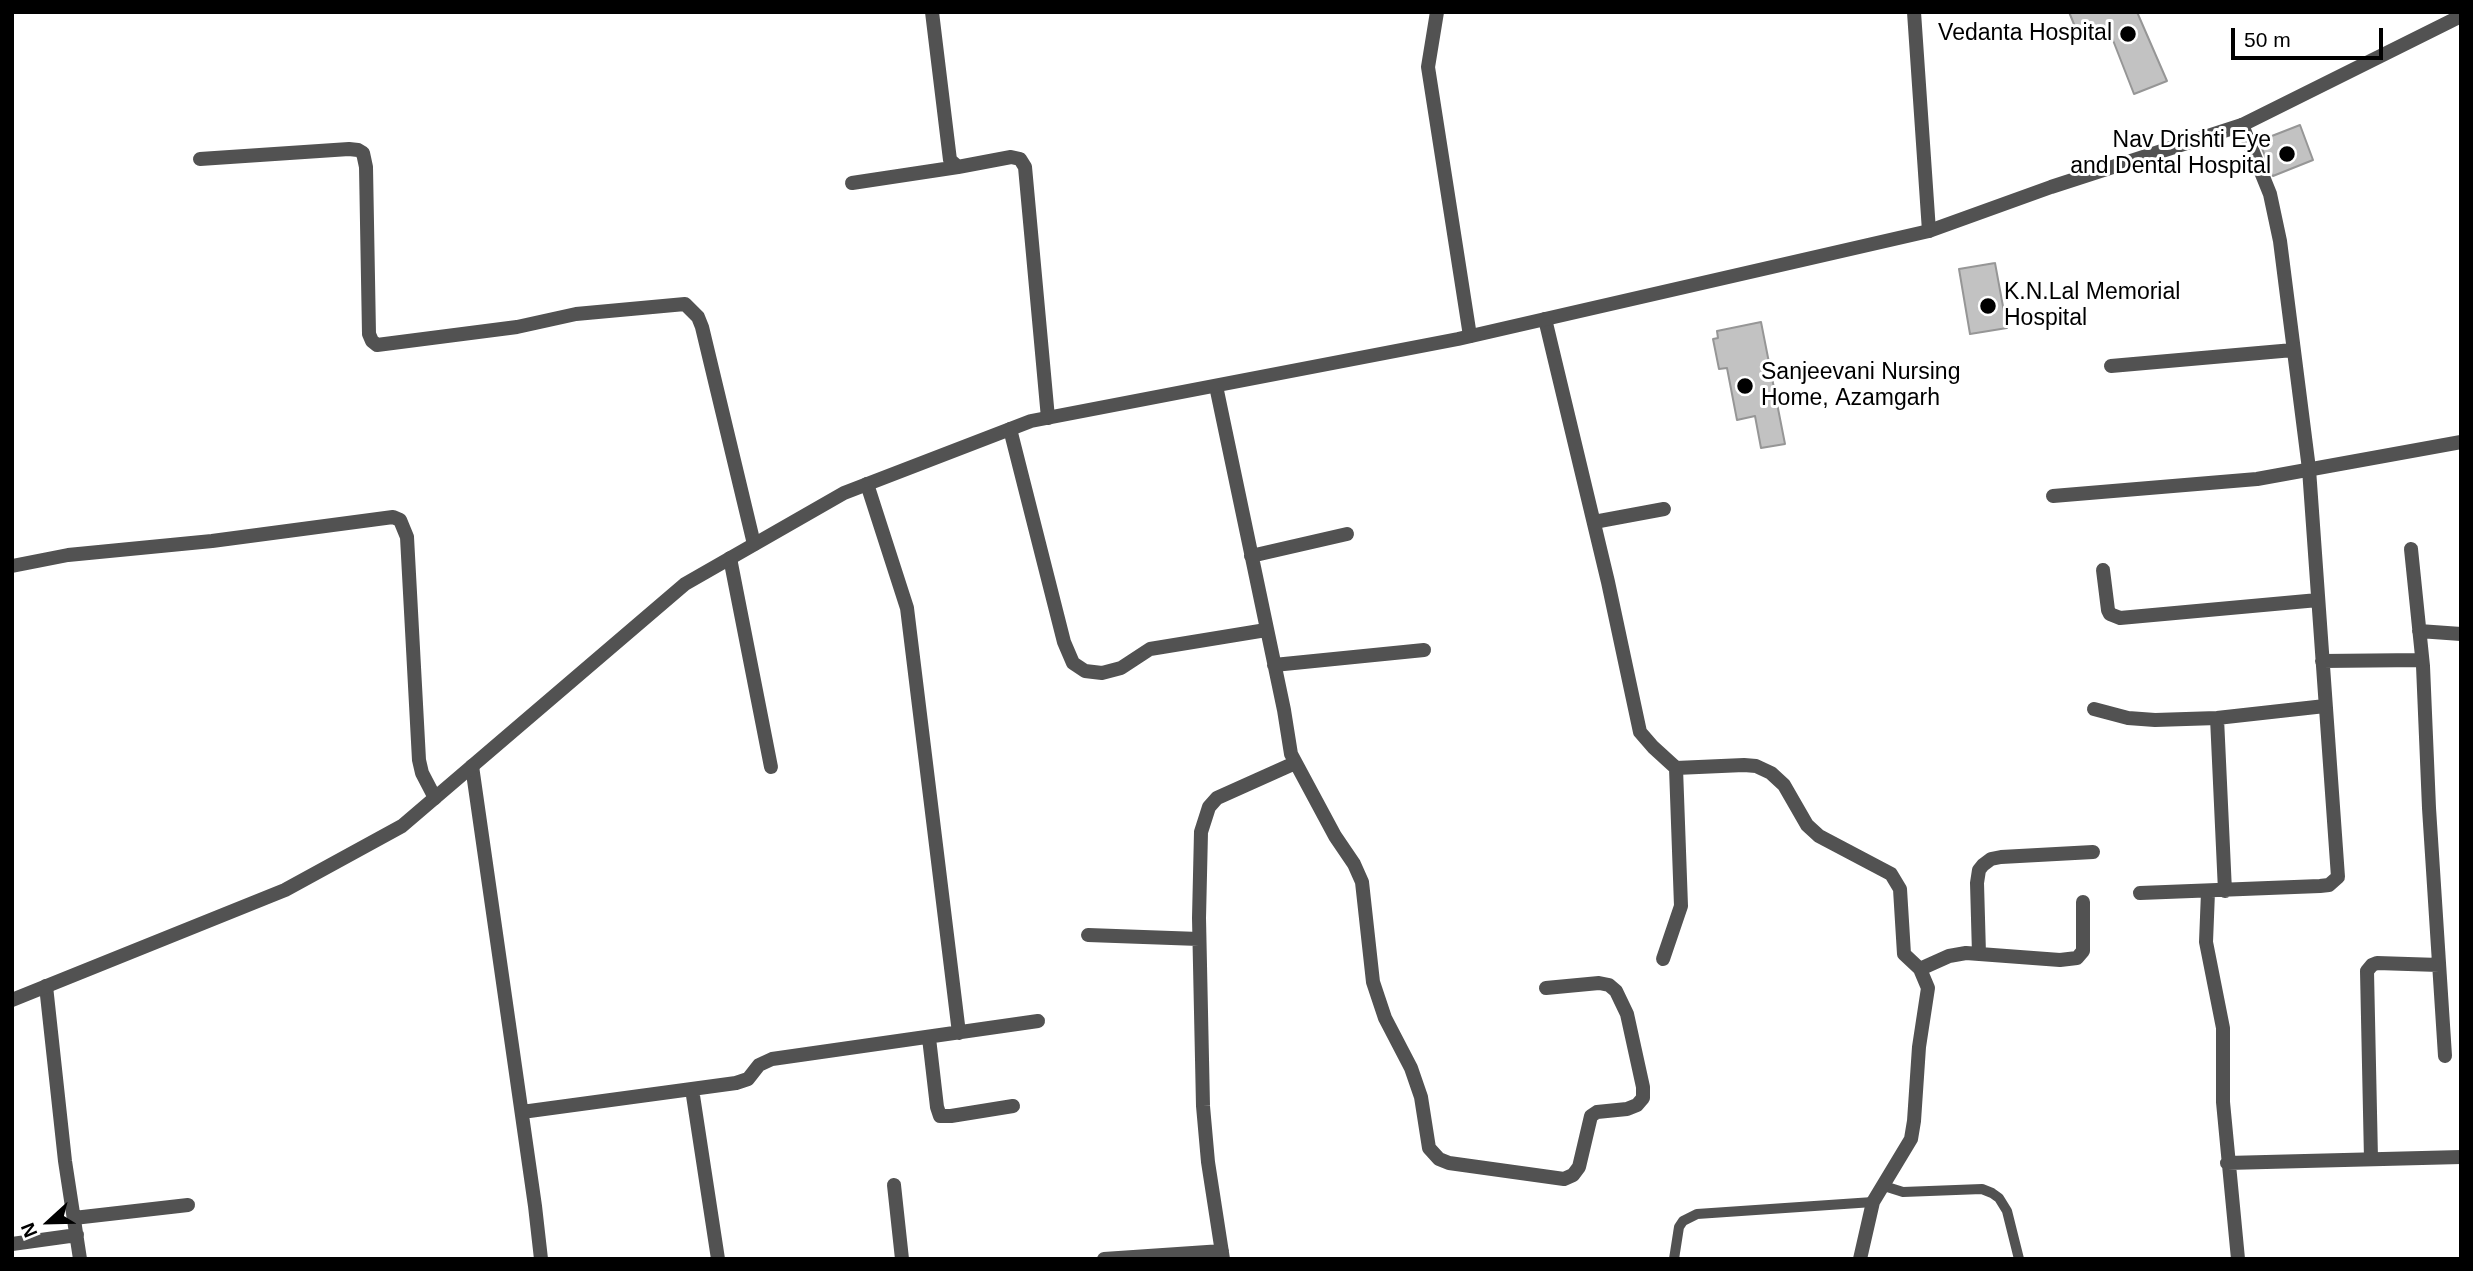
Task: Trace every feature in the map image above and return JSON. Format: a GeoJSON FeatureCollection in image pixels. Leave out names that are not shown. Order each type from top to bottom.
{"type":"FeatureCollection","features":[{"type":"Feature","properties":{"kind":"street"},"geometry":{"type":"LineString","coordinates":[[932,12],[947,146],[950,160],[958,167]]}},
{"type":"Feature","properties":{"kind":"street"},"geometry":{"type":"LineString","coordinates":[[1437,12],[1428,67],[1470,336]]}},
{"type":"Feature","properties":{"kind":"street"},"geometry":{"type":"LineString","coordinates":[[1914,12],[1929,231]]}},
{"type":"Feature","properties":{"kind":"street"},"geometry":{"type":"LineString","coordinates":[[12,1000],[285,890],[402,826],[685,584],[844,493],[1031,421],[1470,336],[1929,231],[2051,187],[2242,125],[2461,16]]}},
{"type":"Feature","properties":{"kind":"street"},"geometry":{"type":"LineString","coordinates":[[2140,893],[2320,887],[2329,885],[2338,877],[2309,469],[2274,211],[2261,170],[2242,125]]}},
{"type":"Feature","properties":{"kind":"street"},"geometry":{"type":"LineString","coordinates":[[200,159],[349,149],[363,153],[366,167],[369,334],[377,345],[517,327],[569,315],[685,304],[698,317],[702,327],[754,544]]}},
{"type":"Feature","properties":{"kind":"street"},"geometry":{"type":"LineString","coordinates":[[852,183],[1011,157],[1020,159],[1025,167],[1048,418]]}},
{"type":"Feature","properties":{"kind":"street"},"geometry":{"type":"LineString","coordinates":[[1545,319],[1594,522],[1640,732],[1676,768],[1744,765],[1756,766],[1771,773],[1784,785],[1807,825],[1819,836],[1891,874],[1896,880],[1901,895],[1904,954],[1920,969],[1928,988],[1919,1047],[1911,1139],[1873,1202],[1860,1259]]}},
{"type":"Feature","properties":{"kind":"street"},"geometry":{"type":"LineString","coordinates":[[2111,366],[2293,350]]}},
{"type":"Feature","properties":{"kind":"street"},"geometry":{"type":"LineString","coordinates":[[1216,386],[1294,763],[1362,882],[1373,982],[1385,1018],[1411,1068],[1421,1097],[1429,1148],[1439,1159],[1450,1163],[1564,1179],[1573,1175],[1579,1167],[1591,1115],[1627,1109],[1637,1105],[1643,1098],[1627,1014],[1616,991],[1609,985],[1599,983],[1546,988]]}},
{"type":"Feature","properties":{"kind":"street"},"geometry":{"type":"LineString","coordinates":[[1010,429],[1063,642],[1073,663],[1085,671],[1102,673],[1121,667],[1150,649],[1266,630]]}},
{"type":"Feature","properties":{"kind":"street"},"geometry":{"type":"LineString","coordinates":[[2053,496],[2257,479],[2461,442]]}},
{"type":"Feature","properties":{"kind":"street"},"geometry":{"type":"LineString","coordinates":[[867,484],[907,608],[960,1033]]}},
{"type":"Feature","properties":{"kind":"street"},"geometry":{"type":"LineString","coordinates":[[1594,522],[1664,509]]}},
{"type":"Feature","properties":{"kind":"street"},"geometry":{"type":"LineString","coordinates":[[12,566],[68,555],[212,541],[393,517],[400,520],[407,537],[419,760],[422,773],[435,798]]}},
{"type":"Feature","properties":{"kind":"street"},"geometry":{"type":"LineString","coordinates":[[1251,556],[1347,534]]}},
{"type":"Feature","properties":{"kind":"street"},"geometry":{"type":"LineString","coordinates":[[2411,549],[2422,660],[2445,1056]]}},
{"type":"Feature","properties":{"kind":"street"},"geometry":{"type":"LineString","coordinates":[[730,558],[771,767]]}},
{"type":"Feature","properties":{"kind":"street"},"geometry":{"type":"LineString","coordinates":[[2102,570],[2108,610],[2110,614],[2120,618],[2318,600]]}},
{"type":"Feature","properties":{"kind":"street"},"geometry":{"type":"LineString","coordinates":[[2419,631],[2461,634]]}},
{"type":"Feature","properties":{"kind":"street"},"geometry":{"type":"LineString","coordinates":[[1274,665],[1424,650]]}},
{"type":"Feature","properties":{"kind":"street"},"geometry":{"type":"LineString","coordinates":[[2322,661],[2422,660]]}},
{"type":"Feature","properties":{"kind":"street"},"geometry":{"type":"LineString","coordinates":[[2094,709],[2146,720],[2217,718],[2325,706]]}},
{"type":"Feature","properties":{"kind":"street"},"geometry":{"type":"LineString","coordinates":[[2217,718],[2225,891]]}},
{"type":"Feature","properties":{"kind":"street"},"geometry":{"type":"LineString","coordinates":[[1104,1259],[1223,1255],[1208,1162],[1203,1106],[1199,939],[1201,832],[1209,807],[1226,793],[1294,763]]}},
{"type":"Feature","properties":{"kind":"street"},"geometry":{"type":"LineString","coordinates":[[472,766],[541,1259]]}},
{"type":"Feature","properties":{"kind":"street"},"geometry":{"type":"LineString","coordinates":[[1663,959],[1681,906],[1676,768]]}},
{"type":"Feature","properties":{"kind":"street"},"geometry":{"type":"LineString","coordinates":[[1979,954],[1977,883],[1979,870],[1983,865],[1991,859],[2001,857],[2093,852]]}},
{"type":"Feature","properties":{"kind":"street"},"geometry":{"type":"LineString","coordinates":[[2208,892],[2206,942],[2224,1042],[2222,1102],[2238,1259]]}},
{"type":"Feature","properties":{"kind":"street"},"geometry":{"type":"LineString","coordinates":[[1920,969],[1958,954],[2060,960],[2077,958],[2083,951],[2083,902]]}},
{"type":"Feature","properties":{"kind":"street"},"geometry":{"type":"LineString","coordinates":[[1088,934],[1199,939]]}},
{"type":"Feature","properties":{"kind":"street"},"geometry":{"type":"LineString","coordinates":[[2371,1160],[2367,971],[2377,964],[2439,965]]}},
{"type":"Feature","properties":{"kind":"street"},"geometry":{"type":"LineString","coordinates":[[46,986],[65,1161],[80,1259]]}},
{"type":"Feature","properties":{"kind":"street"},"geometry":{"type":"LineString","coordinates":[[522,1112],[743,1082],[759,1065],[772,1059],[1038,1021]]}},
{"type":"Feature","properties":{"kind":"street"},"geometry":{"type":"LineString","coordinates":[[929,1038],[940,1116],[1013,1105]]}},
{"type":"Feature","properties":{"kind":"street"},"geometry":{"type":"LineString","coordinates":[[692,1089],[718,1259]]}},
{"type":"Feature","properties":{"kind":"street"},"geometry":{"type":"LineString","coordinates":[[2227,1163],[2461,1157]]}},
{"type":"Feature","properties":{"kind":"street"},"geometry":{"type":"LineString","coordinates":[[894,1185],[902,1259]]}},
{"type":"Feature","properties":{"kind":"street"},"geometry":{"type":"LineString","coordinates":[[74,1217],[188,1205]]}},
{"type":"Feature","properties":{"kind":"street"},"geometry":{"type":"LineString","coordinates":[[12,1244],[77,1236]]}},
{"type":"Feature","properties":{"kind":"lane"},"geometry":{"type":"LineString","coordinates":[[1884,1186],[1903,1192],[1982,1189],[1992,1193],[1999,1198],[2007,1211],[2019,1259]]}},
{"type":"Feature","properties":{"kind":"lane"},"geometry":{"type":"LineString","coordinates":[[1674,1259],[1679,1227],[1683,1221],[1697,1214],[1873,1202]]}},
{"type":"Feature","properties":{"kind":"building"},"geometry":{"type":"Polygon","coordinates":[[[2069,12],[2137,12],[2167,81],[2134,94],[2109,30],[2080,39],[2069,12]]]}},
{"type":"Feature","properties":{"kind":"building"},"geometry":{"type":"Polygon","coordinates":[[[2300,125],[2313,160],[2273,176],[2259,141],[2300,125]]]}},
{"type":"Feature","properties":{"kind":"building"},"geometry":{"type":"Polygon","coordinates":[[[1995,263],[2007,328],[1970,334],[1959,269],[1995,263]]]}},
{"type":"Feature","properties":{"kind":"building"},"geometry":{"type":"Polygon","coordinates":[[[1761,322],[1785,444],[1761,448],[1755,416],[1737,420],[1727,368],[1719,369],[1713,339],[1718,338],[1717,331],[1761,322]]]}},
{"type":"Feature","properties":{"kind":"place","name":"Vedanta Hospital"},"geometry":{"type":"Point","coordinates":[2128,34]}},
{"type":"Feature","properties":{"kind":"place","name":"Nav Drishti Eye and Dental Hospital"},"geometry":{"type":"Point","coordinates":[2287,154]}},
{"type":"Feature","properties":{"kind":"place","name":"K.N.Lal Memorial Hospital"},"geometry":{"type":"Point","coordinates":[1988,306]}},
{"type":"Feature","properties":{"kind":"place","name":"Sanjeevani Nursing Home, Azamgarh"},"geometry":{"type":"Point","coordinates":[1745,386]}}]}
